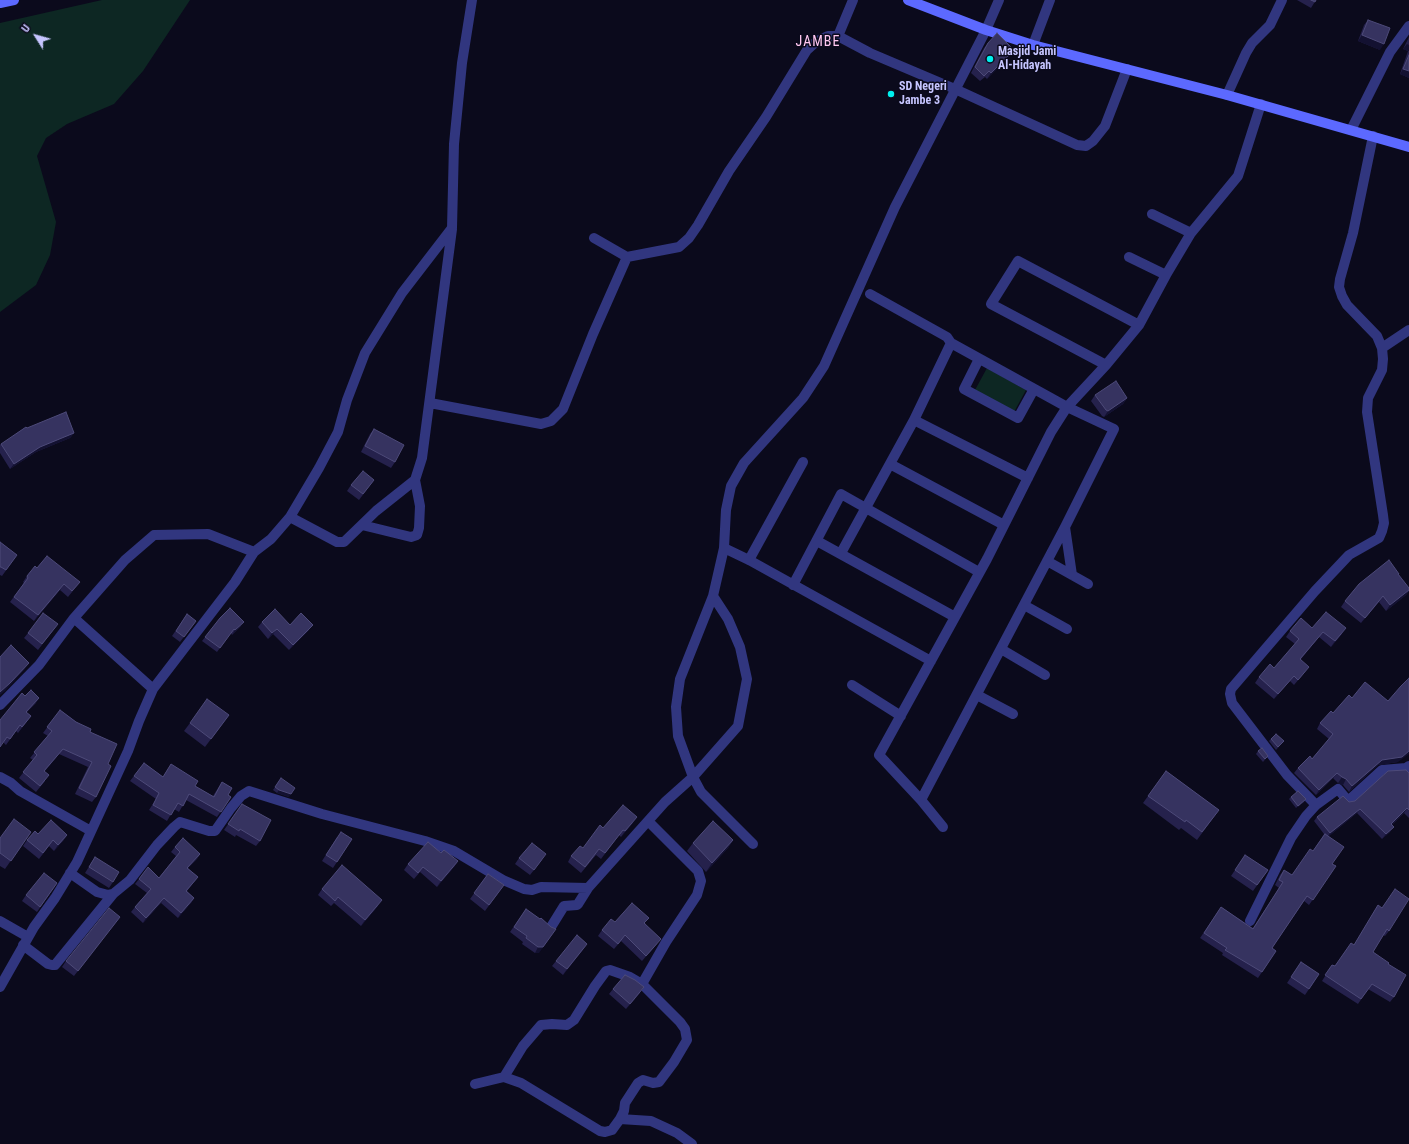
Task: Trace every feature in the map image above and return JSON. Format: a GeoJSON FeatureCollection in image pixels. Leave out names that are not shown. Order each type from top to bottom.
{"type":"FeatureCollection","features":[{"type":"Feature","properties":{"kind":"street"},"geometry":{"type":"LineString","coordinates":[[0,3],[14,0]]}},
{"type":"Feature","properties":{"kind":"street"},"geometry":{"type":"LineString","coordinates":[[362,524],[411,537],[417,535],[419,528],[420,506],[415,480],[422,458],[452,228],[454,144],[462,63],[472,0]]}},
{"type":"Feature","properties":{"kind":"street"},"geometry":{"type":"LineString","coordinates":[[838,36],[853,0]]}},
{"type":"Feature","properties":{"kind":"street"},"geometry":{"type":"LineString","coordinates":[[908,0],[986,30],[1032,45],[1261,104],[1409,147]]}},
{"type":"Feature","properties":{"kind":"street"},"geometry":{"type":"LineString","coordinates":[[753,844],[701,792],[693,777],[678,736],[676,707],[680,680],[713,596],[724,548],[726,510],[731,486],[744,463],[803,398],[824,366],[895,207],[986,30],[999,0]]}},
{"type":"Feature","properties":{"kind":"street"},"geometry":{"type":"LineString","coordinates":[[1032,45],[1050,0]]}},
{"type":"Feature","properties":{"kind":"street"},"geometry":{"type":"LineString","coordinates":[[1227,95],[1246,53],[1252,43],[1270,25],[1282,0]]}},
{"type":"Feature","properties":{"kind":"street"},"geometry":{"type":"LineString","coordinates":[[1351,130],[1390,52],[1409,26]]}},
{"type":"Feature","properties":{"kind":"street"},"geometry":{"type":"LineString","coordinates":[[594,238],[627,257],[679,247],[689,238],[698,225],[729,171],[766,117],[807,50],[817,41],[828,36],[838,36],[870,52],[1077,145],[1086,146],[1093,141],[1105,126],[1127,69]]}},
{"type":"Feature","properties":{"kind":"street"},"geometry":{"type":"LineString","coordinates":[[943,827],[921,800],[879,755],[979,572],[1051,432],[1067,406],[1106,365],[1139,325],[1191,233],[1238,176],[1261,104]]}},
{"type":"Feature","properties":{"kind":"street"},"geometry":{"type":"LineString","coordinates":[[1316,805],[1287,775],[1232,703],[1230,694],[1231,689],[1315,591],[1349,555],[1379,538],[1382,531],[1384,523],[1383,515],[1366,412],[1368,398],[1382,370],[1382,348],[1377,336],[1347,305],[1342,296],[1340,287],[1340,279],[1353,234],[1373,136]]}},
{"type":"Feature","properties":{"kind":"street"},"geometry":{"type":"LineString","coordinates":[[1152,214],[1191,233]]}},
{"type":"Feature","properties":{"kind":"street"},"geometry":{"type":"LineString","coordinates":[[0,987],[26,941],[70,873],[128,751],[153,689],[235,582],[254,552],[271,539],[290,517],[338,432],[347,400],[365,353],[402,293],[452,228]]}},
{"type":"Feature","properties":{"kind":"street"},"geometry":{"type":"LineString","coordinates":[[430,403],[541,424],[551,421],[563,409],[593,334],[627,257]]}},
{"type":"Feature","properties":{"kind":"street"},"geometry":{"type":"LineString","coordinates":[[1129,257],[1166,275]]}},
{"type":"Feature","properties":{"kind":"street"},"geometry":{"type":"LineString","coordinates":[[1106,365],[991,304],[1018,261],[1139,325]]}},
{"type":"Feature","properties":{"kind":"street"},"geometry":{"type":"LineString","coordinates":[[870,294],[947,337],[951,343],[979,359],[1034,389],[1114,429],[1065,527],[921,800]]}},
{"type":"Feature","properties":{"kind":"street"},"geometry":{"type":"LineString","coordinates":[[1382,348],[1409,330]]}},
{"type":"Feature","properties":{"kind":"street"},"geometry":{"type":"LineString","coordinates":[[841,553],[914,420],[951,343]]}},
{"type":"Feature","properties":{"kind":"street"},"geometry":{"type":"LineString","coordinates":[[979,359],[964,389],[1018,418],[1034,389]]}},
{"type":"Feature","properties":{"kind":"street"},"geometry":{"type":"LineString","coordinates":[[914,420],[1028,478]]}},
{"type":"Feature","properties":{"kind":"street"},"geometry":{"type":"LineString","coordinates":[[749,560],[803,462]]}},
{"type":"Feature","properties":{"kind":"street"},"geometry":{"type":"LineString","coordinates":[[890,464],[1004,525]]}},
{"type":"Feature","properties":{"kind":"street"},"geometry":{"type":"LineString","coordinates":[[290,517],[337,542],[344,542],[386,502],[415,480]]}},
{"type":"Feature","properties":{"kind":"street"},"geometry":{"type":"LineString","coordinates":[[793,585],[841,494],[979,572]]}},
{"type":"Feature","properties":{"kind":"street"},"geometry":{"type":"LineString","coordinates":[[1065,527],[1072,575]]}},
{"type":"Feature","properties":{"kind":"street"},"geometry":{"type":"LineString","coordinates":[[0,705],[39,665],[74,618],[125,560],[154,535],[208,534],[254,552]]}},
{"type":"Feature","properties":{"kind":"street"},"geometry":{"type":"LineString","coordinates":[[817,540],[955,617]]}},
{"type":"Feature","properties":{"kind":"street"},"geometry":{"type":"LineString","coordinates":[[724,548],[749,560],[931,661]]}},
{"type":"Feature","properties":{"kind":"street"},"geometry":{"type":"LineString","coordinates":[[1047,561],[1088,584]]}},
{"type":"Feature","properties":{"kind":"street"},"geometry":{"type":"LineString","coordinates":[[551,927],[564,906],[577,905],[588,888],[649,822],[665,802],[693,777],[738,726],[747,679],[740,647],[728,619],[713,596]]}},
{"type":"Feature","properties":{"kind":"street"},"geometry":{"type":"LineString","coordinates":[[1024,605],[1067,629]]}},
{"type":"Feature","properties":{"kind":"street"},"geometry":{"type":"LineString","coordinates":[[74,618],[153,689]]}},
{"type":"Feature","properties":{"kind":"street"},"geometry":{"type":"LineString","coordinates":[[1000,649],[1045,675]]}},
{"type":"Feature","properties":{"kind":"street"},"geometry":{"type":"LineString","coordinates":[[852,685],[901,716]]}},
{"type":"Feature","properties":{"kind":"street"},"geometry":{"type":"LineString","coordinates":[[977,695],[1013,714]]}},
{"type":"Feature","properties":{"kind":"street"},"geometry":{"type":"LineString","coordinates":[[1250,921],[1291,838],[1306,816],[1316,805],[1338,789],[1348,801],[1382,770],[1406,768],[1409,766]]}},
{"type":"Feature","properties":{"kind":"street"},"geometry":{"type":"LineString","coordinates":[[0,777],[11,783],[20,791],[91,831]]}},
{"type":"Feature","properties":{"kind":"street"},"geometry":{"type":"LineString","coordinates":[[0,921],[26,941],[48,964],[55,965],[113,894],[130,880],[174,827],[180,822],[209,831],[215,831],[241,796],[249,791],[322,814],[425,841],[454,851],[503,880],[524,889],[532,890],[541,887],[588,888]]}},
{"type":"Feature","properties":{"kind":"street"},"geometry":{"type":"LineString","coordinates":[[642,984],[666,942],[697,895],[701,880],[698,871],[649,822]]}},
{"type":"Feature","properties":{"kind":"street"},"geometry":{"type":"LineString","coordinates":[[70,873],[98,892],[108,895],[113,894]]}},
{"type":"Feature","properties":{"kind":"street"},"geometry":{"type":"LineString","coordinates":[[475,1084],[504,1077],[521,1083],[600,1131],[605,1132],[612,1130],[620,1119],[624,1111],[625,1103],[638,1083],[643,1080],[653,1083],[659,1082],[674,1062],[687,1040],[686,1029],[642,984],[630,976],[614,970],[606,971],[574,1020],[567,1025],[541,1025],[523,1046],[504,1077]]}},
{"type":"Feature","properties":{"kind":"street"},"geometry":{"type":"LineString","coordinates":[[620,1119],[652,1121],[677,1133],[692,1144]]}},
{"type":"Feature","properties":{"kind":"green space"},"geometry":{"type":"Polygon","coordinates":[[[102,0],[190,0],[143,71],[114,104],[67,124],[46,138],[37,156],[56,222],[50,255],[36,285],[0,312],[0,23],[102,0]]]}},
{"type":"Feature","properties":{"kind":"green space"},"geometry":{"type":"Polygon","coordinates":[[[987,368],[1026,390],[1014,412],[975,390],[987,368]]]}},
{"type":"Feature","properties":{"kind":"building"},"geometry":{"type":"Polygon","coordinates":[[[1368,20],[1390,28],[1384,44],[1362,35],[1368,20]]]}},
{"type":"Feature","properties":{"kind":"building","name":"Masjid Jami Al-Hidayah"},"geometry":{"type":"Polygon","coordinates":[[[997,33],[1014,50],[991,73],[989,71],[984,76],[975,67],[988,43],[997,33]]]}},
{"type":"Feature","properties":{"kind":"building"},"geometry":{"type":"Polygon","coordinates":[[[1409,55],[1409,71],[1403,69],[1409,55]]]}},
{"type":"Feature","properties":{"kind":"building"},"geometry":{"type":"Polygon","coordinates":[[[1116,381],[1127,398],[1108,411],[1095,395],[1116,381]]]}},
{"type":"Feature","properties":{"kind":"building"},"geometry":{"type":"Polygon","coordinates":[[[66,412],[74,433],[40,447],[14,464],[1,444],[26,427],[27,428],[66,412]]]}},
{"type":"Feature","properties":{"kind":"building"},"geometry":{"type":"Polygon","coordinates":[[[374,429],[404,445],[395,462],[365,446],[374,429]]]}},
{"type":"Feature","properties":{"kind":"building"},"geometry":{"type":"Polygon","coordinates":[[[363,471],[374,480],[363,494],[351,485],[363,471]]]}},
{"type":"Feature","properties":{"kind":"building"},"geometry":{"type":"Polygon","coordinates":[[[0,542],[17,555],[6,570],[0,567],[0,542]]]}},
{"type":"Feature","properties":{"kind":"building"},"geometry":{"type":"Polygon","coordinates":[[[47,556],[80,582],[72,591],[64,584],[38,615],[14,597],[35,566],[37,568],[47,556]]]}},
{"type":"Feature","properties":{"kind":"building"},"geometry":{"type":"Polygon","coordinates":[[[1389,560],[1409,590],[1390,605],[1383,596],[1365,618],[1345,601],[1359,584],[1389,560]]]}},
{"type":"Feature","properties":{"kind":"building"},"geometry":{"type":"Polygon","coordinates":[[[230,608],[244,622],[235,630],[234,629],[220,648],[205,637],[230,608]]]}},
{"type":"Feature","properties":{"kind":"building"},"geometry":{"type":"Polygon","coordinates":[[[275,609],[290,625],[301,613],[313,625],[293,645],[277,629],[272,633],[262,622],[275,609]]]}},
{"type":"Feature","properties":{"kind":"building"},"geometry":{"type":"Polygon","coordinates":[[[1326,612],[1346,628],[1335,641],[1323,632],[1300,659],[1309,667],[1298,680],[1294,676],[1278,694],[1259,677],[1270,664],[1274,668],[1299,639],[1290,631],[1301,618],[1312,628],[1326,612]]]}},
{"type":"Feature","properties":{"kind":"building"},"geometry":{"type":"Polygon","coordinates":[[[43,613],[58,624],[42,644],[28,633],[43,613]]]}},
{"type":"Feature","properties":{"kind":"building"},"geometry":{"type":"Polygon","coordinates":[[[187,614],[196,621],[184,637],[176,631],[187,614]]]}},
{"type":"Feature","properties":{"kind":"building"},"geometry":{"type":"Polygon","coordinates":[[[11,645],[29,663],[0,692],[0,657],[11,645]]]}},
{"type":"Feature","properties":{"kind":"building"},"geometry":{"type":"Polygon","coordinates":[[[1409,678],[1409,751],[1402,757],[1382,760],[1352,786],[1346,779],[1337,773],[1319,790],[1298,768],[1310,756],[1312,759],[1333,734],[1320,723],[1331,711],[1333,713],[1349,695],[1352,698],[1365,682],[1388,701],[1409,678]]]}},
{"type":"Feature","properties":{"kind":"building"},"geometry":{"type":"Polygon","coordinates":[[[31,690],[39,698],[26,712],[31,716],[22,727],[20,725],[10,739],[7,737],[0,747],[0,720],[22,693],[25,696],[31,690]]]}},
{"type":"Feature","properties":{"kind":"building"},"geometry":{"type":"Polygon","coordinates":[[[207,699],[229,715],[211,739],[190,723],[207,699]]]}},
{"type":"Feature","properties":{"kind":"building"},"geometry":{"type":"Polygon","coordinates":[[[60,710],[76,722],[91,729],[90,732],[117,744],[108,764],[111,766],[96,797],[79,788],[92,762],[63,749],[44,771],[49,775],[40,786],[23,772],[37,755],[34,752],[52,731],[47,727],[60,710]]]}},
{"type":"Feature","properties":{"kind":"building"},"geometry":{"type":"Polygon","coordinates":[[[1276,734],[1284,741],[1278,747],[1271,739],[1276,734]]]}},
{"type":"Feature","properties":{"kind":"building"},"geometry":{"type":"Polygon","coordinates":[[[1262,748],[1268,756],[1265,759],[1258,751],[1262,748]]]}},
{"type":"Feature","properties":{"kind":"building"},"geometry":{"type":"Polygon","coordinates":[[[144,763],[163,777],[171,764],[198,781],[195,786],[214,797],[222,782],[232,788],[228,795],[231,797],[221,812],[189,794],[183,806],[178,803],[171,815],[153,805],[159,793],[134,776],[144,763]]]}},
{"type":"Feature","properties":{"kind":"building"},"geometry":{"type":"Polygon","coordinates":[[[1406,770],[1409,773],[1409,810],[1407,808],[1391,824],[1394,827],[1386,834],[1360,809],[1330,833],[1317,817],[1343,796],[1349,802],[1355,801],[1388,771],[1406,770]]]}},
{"type":"Feature","properties":{"kind":"building"},"geometry":{"type":"Polygon","coordinates":[[[1166,771],[1219,810],[1202,832],[1148,796],[1166,771]]]}},
{"type":"Feature","properties":{"kind":"building"},"geometry":{"type":"Polygon","coordinates":[[[281,778],[295,788],[291,794],[275,787],[281,778]]]}},
{"type":"Feature","properties":{"kind":"building"},"geometry":{"type":"Polygon","coordinates":[[[1298,791],[1306,799],[1298,806],[1291,797],[1298,791]]]}},
{"type":"Feature","properties":{"kind":"building"},"geometry":{"type":"Polygon","coordinates":[[[242,804],[271,820],[260,841],[240,829],[239,831],[228,824],[242,804]]]}},
{"type":"Feature","properties":{"kind":"building"},"geometry":{"type":"Polygon","coordinates":[[[623,805],[637,817],[625,831],[623,830],[605,853],[599,849],[585,867],[571,856],[580,846],[583,848],[600,825],[603,828],[623,805]]]}},
{"type":"Feature","properties":{"kind":"building"},"geometry":{"type":"Polygon","coordinates":[[[14,819],[31,832],[11,861],[0,853],[0,838],[14,819]]]}},
{"type":"Feature","properties":{"kind":"building"},"geometry":{"type":"Polygon","coordinates":[[[51,820],[67,835],[58,845],[53,840],[43,853],[27,840],[35,831],[38,834],[51,820]]]}},
{"type":"Feature","properties":{"kind":"building"},"geometry":{"type":"Polygon","coordinates":[[[713,821],[733,840],[712,863],[693,843],[713,821]]]}},
{"type":"Feature","properties":{"kind":"building"},"geometry":{"type":"Polygon","coordinates":[[[341,832],[352,839],[337,862],[326,855],[341,832]]]}},
{"type":"Feature","properties":{"kind":"building"},"geometry":{"type":"Polygon","coordinates":[[[1325,834],[1344,847],[1332,864],[1336,866],[1313,900],[1307,896],[1272,948],[1276,951],[1262,972],[1225,950],[1227,948],[1204,933],[1221,907],[1253,929],[1283,882],[1279,880],[1284,870],[1292,875],[1310,849],[1313,851],[1325,834]]]}},
{"type":"Feature","properties":{"kind":"building"},"geometry":{"type":"Polygon","coordinates":[[[183,838],[200,854],[187,868],[198,877],[186,891],[194,898],[181,913],[164,898],[146,918],[135,907],[151,889],[139,879],[148,867],[159,878],[180,852],[175,847],[183,838]]]}},
{"type":"Feature","properties":{"kind":"building"},"geometry":{"type":"Polygon","coordinates":[[[428,842],[441,853],[444,850],[458,861],[441,881],[423,867],[418,873],[408,864],[428,842]]]}},
{"type":"Feature","properties":{"kind":"building"},"geometry":{"type":"Polygon","coordinates":[[[532,843],[546,854],[534,870],[519,858],[532,843]]]}},
{"type":"Feature","properties":{"kind":"building"},"geometry":{"type":"Polygon","coordinates":[[[1245,855],[1268,870],[1257,885],[1235,870],[1245,855]]]}},
{"type":"Feature","properties":{"kind":"building"},"geometry":{"type":"Polygon","coordinates":[[[95,857],[119,872],[113,882],[89,867],[95,857]]]}},
{"type":"Feature","properties":{"kind":"building"},"geometry":{"type":"Polygon","coordinates":[[[342,865],[382,900],[365,920],[338,897],[335,901],[322,889],[342,865]]]}},
{"type":"Feature","properties":{"kind":"building"},"geometry":{"type":"Polygon","coordinates":[[[44,873],[57,883],[40,907],[26,895],[44,873]]]}},
{"type":"Feature","properties":{"kind":"building"},"geometry":{"type":"Polygon","coordinates":[[[488,874],[504,885],[489,905],[474,893],[488,874]]]}},
{"type":"Feature","properties":{"kind":"building"},"geometry":{"type":"Polygon","coordinates":[[[1395,889],[1409,899],[1389,931],[1387,929],[1373,952],[1389,963],[1388,964],[1406,975],[1394,997],[1372,984],[1361,999],[1325,975],[1332,965],[1335,966],[1351,943],[1354,945],[1378,905],[1382,908],[1395,889]]]}},
{"type":"Feature","properties":{"kind":"building"},"geometry":{"type":"Polygon","coordinates":[[[632,903],[649,918],[644,923],[661,939],[646,956],[625,935],[618,944],[602,930],[611,919],[615,922],[632,903]]]}},
{"type":"Feature","properties":{"kind":"building"},"geometry":{"type":"Polygon","coordinates":[[[109,908],[120,917],[78,971],[66,961],[109,908]]]}},
{"type":"Feature","properties":{"kind":"building"},"geometry":{"type":"Polygon","coordinates":[[[526,909],[556,929],[543,947],[538,947],[526,938],[527,936],[514,927],[526,909]]]}},
{"type":"Feature","properties":{"kind":"building"},"geometry":{"type":"Polygon","coordinates":[[[577,935],[587,944],[567,969],[556,961],[577,935]]]}},
{"type":"Feature","properties":{"kind":"building"},"geometry":{"type":"Polygon","coordinates":[[[1301,962],[1319,974],[1309,989],[1291,977],[1301,962]]]}},
{"type":"Feature","properties":{"kind":"building"},"geometry":{"type":"Polygon","coordinates":[[[625,975],[644,987],[630,1004],[613,989],[625,975]]]}},
{"type":"Feature","properties":{"kind":"place","name":"Masjid Jami Al-Hidayah"},"geometry":{"type":"Point","coordinates":[990,59]}},
{"type":"Feature","properties":{"kind":"place","name":"SD Negeri Jambe 3"},"geometry":{"type":"Point","coordinates":[891,94]}},
{"type":"Feature","properties":{"kind":"district","name":"JAMBE"},"geometry":{"type":"Point","coordinates":[818,42]}}]}
